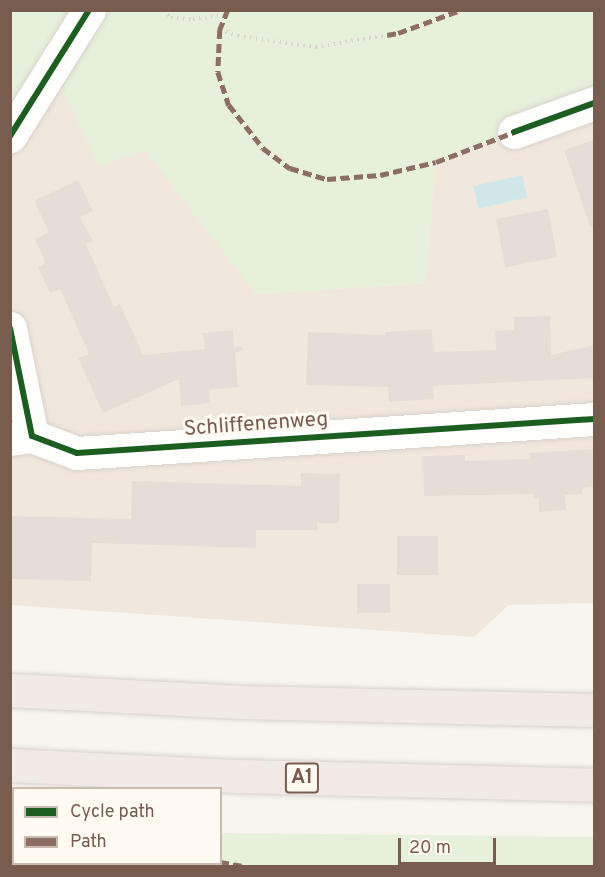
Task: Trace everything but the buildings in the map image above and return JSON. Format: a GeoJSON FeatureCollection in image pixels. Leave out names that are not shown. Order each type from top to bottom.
{"type":"FeatureCollection","features":[{"type":"Feature","properties":{"kind":"highway"},"geometry":{"type":"LineString","coordinates":[[10,690],[241,702],[594,710]]}},
{"type":"Feature","properties":{"kind":"highway","name":"A1"},"geometry":{"type":"LineString","coordinates":[[10,765],[249,777],[594,785]]}},
{"type":"Feature","properties":{"kind":"street"},"geometry":{"type":"LineString","coordinates":[[10,136],[89,10]]}},
{"type":"Feature","properties":{"kind":"street"},"geometry":{"type":"LineString","coordinates":[[514,132],[594,103]]}},
{"type":"Feature","properties":{"kind":"street","name":"Schliffenenweg"},"geometry":{"type":"LineString","coordinates":[[10,328],[21,437],[77,453],[594,418]]}},
{"type":"Feature","properties":{"kind":"path"},"geometry":{"type":"LineString","coordinates":[[164,10],[171,18],[193,19],[227,14]]}},
{"type":"Feature","properties":{"kind":"path"},"geometry":{"type":"LineString","coordinates":[[220,30],[238,36],[316,47],[387,35]]}},
{"type":"Feature","properties":{"kind":"shaded area"},"geometry":{"type":"Polygon","coordinates":[[[53,70],[146,151],[257,294],[425,283],[436,162],[594,103],[594,603],[509,605],[474,637],[11,605],[10,134],[53,70]]]}},
{"type":"Feature","properties":{"kind":"green space"},"geometry":{"type":"Polygon","coordinates":[[[11,11],[594,11],[594,103],[436,162],[425,283],[256,294],[146,151],[99,166],[53,71],[11,134],[11,11]]]}},
{"type":"Feature","properties":{"kind":"green space"},"geometry":{"type":"Polygon","coordinates":[[[11,820],[12,865],[222,865],[222,833],[594,837],[594,866],[11,866],[11,820]]]}},
{"type":"Feature","properties":{"kind":"water"},"geometry":{"type":"Polygon","coordinates":[[[522,175],[527,197],[478,209],[473,186],[522,175]]]}},
{"type":"Feature","properties":{"kind":"marked path"},"geometry":{"type":"LineString","coordinates":[[228,10],[220,30],[218,72],[229,105],[263,148],[290,168],[327,179],[380,175],[436,162],[514,132]]}},
{"type":"Feature","properties":{"kind":"marked path"},"geometry":{"type":"LineString","coordinates":[[387,35],[461,10]]}},
{"type":"Feature","properties":{"kind":"marked path"},"geometry":{"type":"LineString","coordinates":[[222,862],[242,866]]}},
{"type":"Feature","properties":{"kind":"cycle path"},"geometry":{"type":"LineString","coordinates":[[10,136],[89,10]]}},
{"type":"Feature","properties":{"kind":"cycle path"},"geometry":{"type":"LineString","coordinates":[[514,132],[594,103]]}},
{"type":"Feature","properties":{"kind":"cycle path"},"geometry":{"type":"LineString","coordinates":[[10,328],[32,436],[77,453],[594,419]]}}]}
